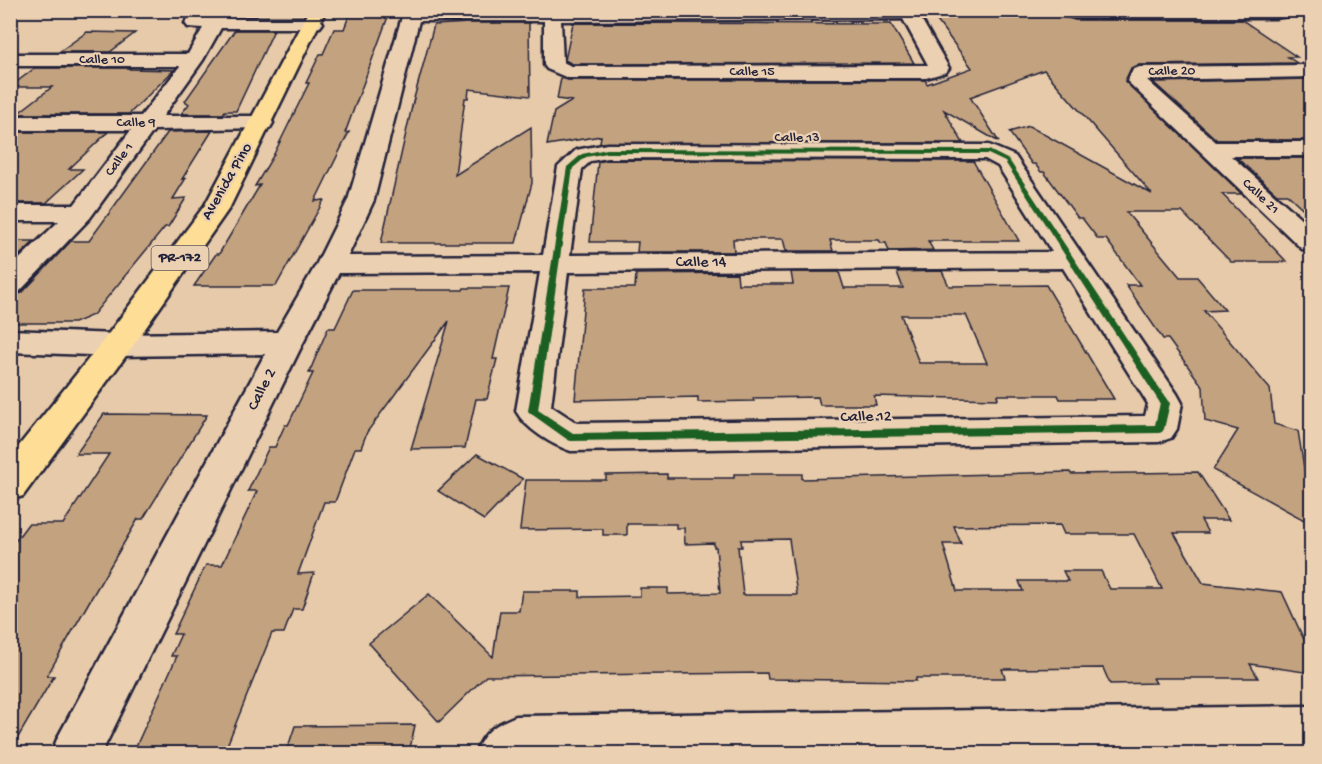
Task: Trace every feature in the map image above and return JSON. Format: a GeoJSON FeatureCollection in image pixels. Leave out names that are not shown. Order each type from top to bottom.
{"type":"FeatureCollection","features":[{"type":"Feature","properties":{"kind":"main road","name":"Avenida Pino"},"geometry":{"type":"LineString","coordinates":[[10,485],[117,345],[217,207],[316,17]]}},
{"type":"Feature","properties":{"kind":"street"},"geometry":{"type":"LineString","coordinates":[[1068,10],[1074,13],[1275,13],[1295,10]]}},
{"type":"Feature","properties":{"kind":"street"},"geometry":{"type":"LineString","coordinates":[[413,13],[908,12]]}},
{"type":"Feature","properties":{"kind":"street","name":"Calle 15"},"geometry":{"type":"LineString","coordinates":[[552,13],[554,66],[568,72],[926,72],[939,68],[908,12]]}},
{"type":"Feature","properties":{"kind":"street","name":"Calle 2"},"geometry":{"type":"LineString","coordinates":[[75,753],[287,343],[330,265],[361,200],[413,13]]}},
{"type":"Feature","properties":{"kind":"street","name":"Calle 1"},"geometry":{"type":"LineString","coordinates":[[10,285],[81,213],[194,60],[204,23],[316,17]]}},
{"type":"Feature","properties":{"kind":"street","name":"Calle 10"},"geometry":{"type":"LineString","coordinates":[[10,60],[194,60]]}},
{"type":"Feature","properties":{"kind":"street","name":"Calle 20"},"geometry":{"type":"LineString","coordinates":[[1209,149],[1137,81],[1140,73],[1311,71]]}},
{"type":"Feature","properties":{"kind":"street","name":"Calle 9"},"geometry":{"type":"LineString","coordinates":[[10,123],[261,123]]}},
{"type":"Feature","properties":{"kind":"street"},"geometry":{"type":"LineString","coordinates":[[1209,149],[1311,149]]}},
{"type":"Feature","properties":{"kind":"street","name":"Calle 21"},"geometry":{"type":"LineString","coordinates":[[1209,149],[1311,243]]}},
{"type":"Feature","properties":{"kind":"street","name":"Calle 13"},"geometry":{"type":"LineString","coordinates":[[557,264],[570,167],[584,155],[607,151],[989,152],[1007,161],[1072,260]]}},
{"type":"Feature","properties":{"kind":"street"},"geometry":{"type":"LineString","coordinates":[[10,213],[81,213]]}},
{"type":"Feature","properties":{"kind":"street","name":"Calle 14"},"geometry":{"type":"LineString","coordinates":[[330,265],[1072,260]]}},
{"type":"Feature","properties":{"kind":"street","name":"Calle 12"},"geometry":{"type":"LineString","coordinates":[[557,264],[533,411],[571,437],[1159,429],[1165,403],[1072,260]]}},
{"type":"Feature","properties":{"kind":"street"},"geometry":{"type":"LineString","coordinates":[[10,341],[117,345],[287,343]]}},
{"type":"Feature","properties":{"kind":"street"},"geometry":{"type":"LineString","coordinates":[[499,753],[516,740],[1311,730]]}},
{"type":"Feature","properties":{"kind":"building"},"geometry":{"type":"Polygon","coordinates":[[[355,10],[388,10],[389,14],[345,133],[349,132],[315,201],[324,200],[276,286],[194,286],[216,254],[219,254],[260,185],[255,186],[273,156],[309,83],[306,83],[334,29],[344,29],[349,16],[353,16],[355,10]]]}},
{"type":"Feature","properties":{"kind":"building"},"geometry":{"type":"Polygon","coordinates":[[[929,10],[1038,10],[1075,20],[1242,20],[1297,57],[1288,57],[1297,63],[1139,65],[1131,68],[1125,81],[1242,194],[1222,194],[1287,262],[1231,262],[1182,212],[1126,212],[1180,277],[1197,277],[1225,310],[1204,311],[1270,389],[1274,424],[1298,431],[1305,474],[1311,477],[1311,506],[1304,520],[1213,470],[1238,430],[1205,421],[1203,387],[1168,339],[1163,339],[1126,285],[1140,285],[1106,239],[1098,239],[1082,218],[1078,218],[1044,172],[1032,164],[1009,132],[1029,126],[1152,194],[1044,70],[970,97],[999,142],[944,110],[963,143],[600,143],[601,136],[547,145],[554,112],[572,101],[557,99],[561,78],[568,80],[925,80],[927,84],[972,68],[929,10]]]}},
{"type":"Feature","properties":{"kind":"building"},"geometry":{"type":"Polygon","coordinates":[[[529,23],[530,96],[469,89],[468,98],[465,98],[455,175],[531,127],[532,183],[516,243],[381,243],[413,102],[434,25],[529,23]]]}},
{"type":"Feature","properties":{"kind":"building"},"geometry":{"type":"Polygon","coordinates":[[[573,23],[891,24],[914,63],[572,64],[565,60],[573,23]]]}},
{"type":"Feature","properties":{"kind":"building"},"geometry":{"type":"Polygon","coordinates":[[[235,30],[274,30],[236,111],[225,111],[223,114],[181,114],[189,104],[185,101],[235,30]]]}},
{"type":"Feature","properties":{"kind":"building"},"geometry":{"type":"Polygon","coordinates":[[[87,32],[135,33],[110,52],[59,52],[87,32]]]}},
{"type":"Feature","properties":{"kind":"building"},"geometry":{"type":"Polygon","coordinates":[[[35,68],[174,70],[129,114],[17,114],[52,87],[10,87],[35,68]]]}},
{"type":"Feature","properties":{"kind":"building"},"geometry":{"type":"Polygon","coordinates":[[[1311,79],[1311,140],[1217,140],[1153,82],[1311,79]]]}},
{"type":"Feature","properties":{"kind":"building"},"geometry":{"type":"Polygon","coordinates":[[[212,131],[182,179],[186,178],[173,199],[186,198],[168,227],[165,227],[93,315],[74,323],[10,323],[10,296],[22,293],[71,241],[89,241],[168,132],[212,131]]]}},
{"type":"Feature","properties":{"kind":"building"},"geometry":{"type":"Polygon","coordinates":[[[10,132],[108,132],[69,169],[83,169],[46,203],[10,203],[10,132]]]}},
{"type":"Feature","properties":{"kind":"building"},"geometry":{"type":"Polygon","coordinates":[[[1237,158],[1311,158],[1311,216],[1287,194],[1277,194],[1237,158]]]}},
{"type":"Feature","properties":{"kind":"building"},"geometry":{"type":"Polygon","coordinates":[[[607,160],[973,161],[1019,241],[928,241],[933,250],[889,251],[886,243],[881,243],[879,240],[830,240],[833,251],[786,251],[783,239],[733,239],[734,252],[637,252],[638,242],[590,242],[598,162],[607,160]]]}},
{"type":"Feature","properties":{"kind":"building"},"geometry":{"type":"Polygon","coordinates":[[[10,241],[35,241],[10,264],[10,241]]]}},
{"type":"Feature","properties":{"kind":"building"},"geometry":{"type":"Polygon","coordinates":[[[942,271],[949,286],[1046,285],[1114,399],[1060,399],[1058,395],[997,395],[998,399],[874,396],[876,405],[820,405],[818,397],[698,402],[698,397],[575,400],[585,288],[635,288],[636,274],[737,273],[738,284],[793,284],[791,272],[839,272],[844,288],[903,288],[897,272],[942,271]],[[901,315],[919,363],[987,363],[966,315],[901,315]]]}},
{"type":"Feature","properties":{"kind":"building"},"geometry":{"type":"Polygon","coordinates":[[[464,288],[509,288],[493,359],[497,359],[487,399],[476,399],[465,448],[411,449],[449,321],[367,432],[361,448],[355,448],[335,502],[324,502],[298,574],[314,573],[302,609],[293,609],[284,633],[272,633],[224,753],[133,753],[177,656],[171,656],[181,634],[173,634],[206,565],[222,565],[257,491],[248,491],[269,447],[275,447],[285,425],[288,425],[313,373],[309,373],[328,328],[335,328],[353,290],[463,290],[464,288]]]}},
{"type":"Feature","properties":{"kind":"building"},"geometry":{"type":"Polygon","coordinates":[[[104,414],[207,415],[143,519],[138,519],[89,602],[47,676],[54,676],[10,751],[10,548],[28,524],[63,524],[109,454],[76,454],[104,414]]]}},
{"type":"Feature","properties":{"kind":"building"},"geometry":{"type":"Polygon","coordinates":[[[477,454],[523,479],[484,520],[438,491],[477,454]]]}},
{"type":"Feature","properties":{"kind":"building"},"geometry":{"type":"Polygon","coordinates":[[[1070,472],[1071,474],[1198,472],[1229,520],[1201,520],[1208,533],[1174,533],[1203,583],[1282,592],[1311,655],[1311,673],[1250,664],[1258,678],[1153,678],[1156,683],[1110,684],[1103,668],[1002,669],[1005,678],[916,678],[916,681],[768,679],[767,673],[486,676],[439,722],[369,643],[429,594],[493,657],[500,611],[519,611],[522,591],[580,591],[580,597],[640,596],[640,588],[668,588],[668,594],[720,593],[714,543],[685,544],[684,528],[676,528],[676,524],[627,524],[627,535],[603,535],[603,529],[520,530],[526,480],[606,480],[606,475],[667,474],[667,478],[734,478],[734,474],[802,474],[802,479],[1070,472]],[[1060,525],[954,526],[961,544],[943,544],[957,591],[1023,591],[1019,581],[1068,581],[1063,571],[1101,571],[1110,589],[1162,589],[1134,534],[1064,534],[1060,525]],[[789,539],[741,540],[742,547],[738,547],[743,595],[797,595],[789,539]]]}},
{"type":"Feature","properties":{"kind":"building"},"geometry":{"type":"Polygon","coordinates":[[[415,725],[409,753],[286,753],[295,726],[415,725]]]}},
{"type":"Feature","properties":{"kind":"cycle path"},"geometry":{"type":"LineString","coordinates":[[607,151],[989,152],[1007,161],[1165,403],[1159,429],[571,437],[533,411],[570,167],[584,155],[607,151]]}}]}
